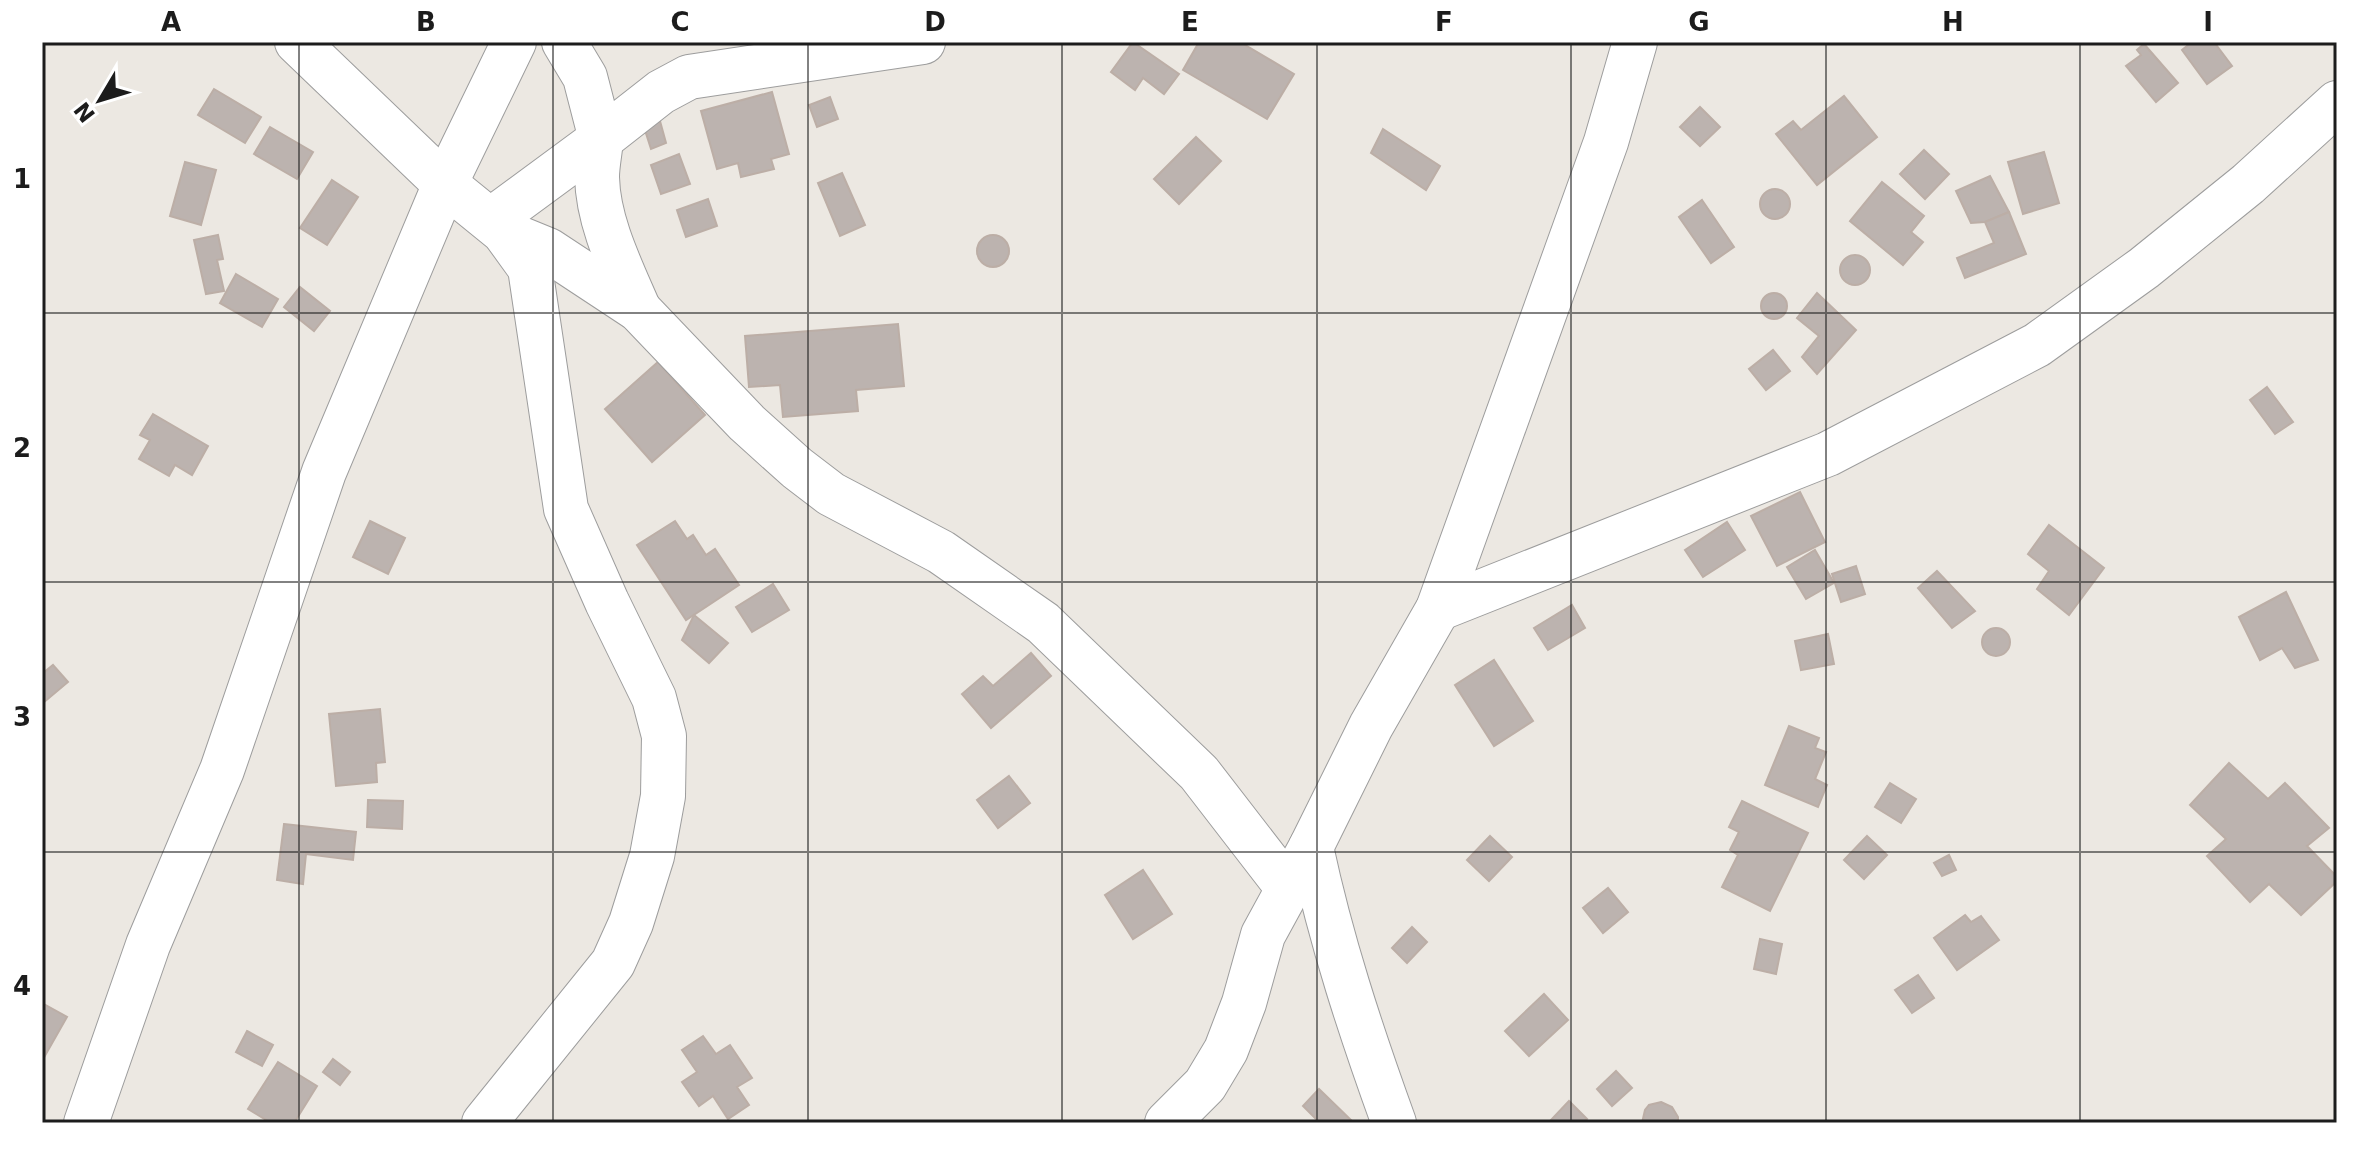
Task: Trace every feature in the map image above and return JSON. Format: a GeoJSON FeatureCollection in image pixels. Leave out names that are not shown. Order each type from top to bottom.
{"type":"FeatureCollection","features":[{"type":"Feature","properties":{"kind":"street"},"geometry":{"type":"LineString","coordinates":[[297,42],[445,184],[497,226],[530,268],[566,509],[654,698],[664,736],[663,796],[652,856],[631,923],[613,963],[484,1123]]}},
{"type":"Feature","properties":{"kind":"street"},"geometry":{"type":"LineString","coordinates":[[86,1123],[148,945],[222,770],[324,472],[445,184],[514,42]]}},
{"type":"Feature","properties":{"kind":"street"},"geometry":{"type":"LineString","coordinates":[[564,42],[585,77],[601,139],[597,177],[601,207],[614,253],[639,310]]}},
{"type":"Feature","properties":{"kind":"street"},"geometry":{"type":"LineString","coordinates":[[497,226],[661,92],[689,77],[923,42]]}},
{"type":"Feature","properties":{"kind":"street"},"geometry":{"type":"LineString","coordinates":[[1167,1123],[1205,1085],[1226,1050],[1244,1003],[1263,935],[1371,726],[1438,609],[1606,142],[1635,42]]}},
{"type":"Feature","properties":{"kind":"street"},"geometry":{"type":"LineString","coordinates":[[1438,609],[1828,454],[2037,345],[2144,268],[2248,184],[2337,103]]}},
{"type":"Feature","properties":{"kind":"street"},"geometry":{"type":"LineString","coordinates":[[497,226],[548,250],[639,310],[747,423],[831,494],[941,552],[1043,623],[1199,773],[1287,887]]}},
{"type":"Feature","properties":{"kind":"street"},"geometry":{"type":"LineString","coordinates":[[1311,847],[1325,913],[1394,1123]]}},
{"type":"Feature","properties":{"kind":"building"},"geometry":{"type":"Polygon","coordinates":[[[1133,42],[1179,74],[1164,94],[1143,78],[1135,90],[1111,72],[1133,42]]]}},
{"type":"Feature","properties":{"kind":"building"},"geometry":{"type":"Polygon","coordinates":[[[1199,42],[1240,42],[1294,74],[1267,119],[1183,70],[1199,42]]]}},
{"type":"Feature","properties":{"kind":"building"},"geometry":{"type":"Polygon","coordinates":[[[2192,42],[2214,42],[2232,66],[2207,84],[2182,50],[2192,42]]]}},
{"type":"Feature","properties":{"kind":"building"},"geometry":{"type":"Polygon","coordinates":[[[2144,44],[2178,83],[2156,102],[2126,66],[2141,55],[2137,50],[2144,44]]]}},
{"type":"Feature","properties":{"kind":"building"},"geometry":{"type":"Polygon","coordinates":[[[214,89],[261,117],[245,143],[198,115],[214,89]]]}},
{"type":"Feature","properties":{"kind":"building"},"geometry":{"type":"Polygon","coordinates":[[[772,92],[789,154],[771,159],[774,169],[741,177],[738,163],[717,169],[701,111],[772,92]]]}},
{"type":"Feature","properties":{"kind":"building"},"geometry":{"type":"Polygon","coordinates":[[[1844,96],[1877,137],[1817,185],[1776,134],[1793,121],[1801,130],[1844,96]]]}},
{"type":"Feature","properties":{"kind":"building"},"geometry":{"type":"Polygon","coordinates":[[[830,97],[838,119],[817,127],[809,105],[830,97]]]}},
{"type":"Feature","properties":{"kind":"building"},"geometry":{"type":"Polygon","coordinates":[[[1700,107],[1720,127],[1700,146],[1680,127],[1700,107]]]}},
{"type":"Feature","properties":{"kind":"building"},"geometry":{"type":"Polygon","coordinates":[[[660,121],[666,143],[651,149],[644,127],[660,121]]]}},
{"type":"Feature","properties":{"kind":"building"},"geometry":{"type":"Polygon","coordinates":[[[270,127],[313,152],[297,179],[254,154],[270,127]]]}},
{"type":"Feature","properties":{"kind":"building"},"geometry":{"type":"Polygon","coordinates":[[[1383,129],[1440,166],[1426,190],[1371,153],[1383,129]]]}},
{"type":"Feature","properties":{"kind":"building"},"geometry":{"type":"Polygon","coordinates":[[[1196,137],[1221,161],[1179,204],[1154,179],[1196,137]]]}},
{"type":"Feature","properties":{"kind":"building"},"geometry":{"type":"Polygon","coordinates":[[[1924,150],[1949,174],[1925,199],[1900,174],[1924,150]]]}},
{"type":"Feature","properties":{"kind":"building"},"geometry":{"type":"Polygon","coordinates":[[[2044,152],[2059,203],[2023,214],[2008,162],[2044,152]]]}},
{"type":"Feature","properties":{"kind":"building"},"geometry":{"type":"Polygon","coordinates":[[[679,154],[690,184],[661,194],[651,165],[679,154]]]}},
{"type":"Feature","properties":{"kind":"building"},"geometry":{"type":"Polygon","coordinates":[[[185,162],[216,170],[201,225],[170,216],[185,162]]]}},
{"type":"Feature","properties":{"kind":"building"},"geometry":{"type":"Polygon","coordinates":[[[842,173],[865,225],[840,236],[818,183],[842,173]]]}},
{"type":"Feature","properties":{"kind":"building"},"geometry":{"type":"Polygon","coordinates":[[[1990,176],[2009,212],[1985,222],[1971,223],[1956,191],[1990,176]]]}},
{"type":"Feature","properties":{"kind":"building"},"geometry":{"type":"Polygon","coordinates":[[[332,180],[358,197],[327,245],[300,228],[332,180]]]}},
{"type":"Feature","properties":{"kind":"building"},"geometry":{"type":"Polygon","coordinates":[[[1882,182],[1924,216],[1911,232],[1923,242],[1903,265],[1850,221],[1882,182]]]}},
{"type":"Feature","properties":{"kind":"building"},"geometry":{"type":"Polygon","coordinates":[[[1775,189],[1786,193],[1790,204],[1786,215],[1775,219],[1764,215],[1760,204],[1764,193],[1775,189]]]}},
{"type":"Feature","properties":{"kind":"building"},"geometry":{"type":"Polygon","coordinates":[[[708,199],[717,226],[686,237],[677,210],[708,199]]]}},
{"type":"Feature","properties":{"kind":"building"},"geometry":{"type":"Polygon","coordinates":[[[1702,200],[1734,247],[1711,263],[1679,217],[1702,200]]]}},
{"type":"Feature","properties":{"kind":"building"},"geometry":{"type":"Polygon","coordinates":[[[2009,212],[2026,254],[1965,278],[1957,258],[1994,243],[1985,222],[2009,212]]]}},
{"type":"Feature","properties":{"kind":"building"},"geometry":{"type":"Polygon","coordinates":[[[218,235],[223,259],[217,260],[224,291],[206,294],[194,240],[218,235]]]}},
{"type":"Feature","properties":{"kind":"building"},"geometry":{"type":"Polygon","coordinates":[[[993,235],[1005,239],[1009,251],[1005,263],[993,267],[981,263],[977,251],[981,239],[993,235]]]}},
{"type":"Feature","properties":{"kind":"building"},"geometry":{"type":"Polygon","coordinates":[[[1855,255],[1866,259],[1870,270],[1866,281],[1855,285],[1844,281],[1840,270],[1844,259],[1855,255]]]}},
{"type":"Feature","properties":{"kind":"building"},"geometry":{"type":"Polygon","coordinates":[[[236,274],[278,299],[262,327],[220,303],[236,274]]]}},
{"type":"Feature","properties":{"kind":"building"},"geometry":{"type":"Polygon","coordinates":[[[300,287],[330,311],[314,331],[284,307],[300,287]]]}},
{"type":"Feature","properties":{"kind":"building"},"geometry":{"type":"Polygon","coordinates":[[[1774,293],[1783,297],[1787,306],[1783,315],[1774,319],[1765,315],[1761,306],[1765,297],[1774,293]]]}},
{"type":"Feature","properties":{"kind":"building"},"geometry":{"type":"Polygon","coordinates":[[[1817,293],[1856,330],[1817,374],[1802,357],[1819,336],[1797,318],[1817,293]]]}},
{"type":"Feature","properties":{"kind":"building"},"geometry":{"type":"Polygon","coordinates":[[[898,324],[904,386],[856,390],[858,411],[783,417],[780,385],[749,387],[745,336],[898,324]]]}},
{"type":"Feature","properties":{"kind":"building"},"geometry":{"type":"Polygon","coordinates":[[[1773,350],[1790,371],[1766,390],[1749,369],[1773,350]]]}},
{"type":"Feature","properties":{"kind":"building"},"geometry":{"type":"Polygon","coordinates":[[[658,362],[705,415],[652,462],[605,409],[658,362]]]}},
{"type":"Feature","properties":{"kind":"building"},"geometry":{"type":"Polygon","coordinates":[[[2267,387],[2293,422],[2275,434],[2250,400],[2267,387]]]}},
{"type":"Feature","properties":{"kind":"building"},"geometry":{"type":"Polygon","coordinates":[[[153,414],[208,446],[192,475],[175,465],[169,476],[139,459],[150,440],[140,435],[153,414]]]}},
{"type":"Feature","properties":{"kind":"building"},"geometry":{"type":"Polygon","coordinates":[[[1800,492],[1825,542],[1777,566],[1751,516],[1800,492]]]}},
{"type":"Feature","properties":{"kind":"building"},"geometry":{"type":"Polygon","coordinates":[[[370,521],[405,538],[388,574],[353,557],[370,521]]]}},
{"type":"Feature","properties":{"kind":"building"},"geometry":{"type":"Polygon","coordinates":[[[675,521],[687,539],[693,535],[706,555],[715,549],[739,585],[686,620],[637,545],[675,521]]]}},
{"type":"Feature","properties":{"kind":"building"},"geometry":{"type":"Polygon","coordinates":[[[1727,522],[1745,550],[1703,577],[1685,550],[1727,522]]]}},
{"type":"Feature","properties":{"kind":"building"},"geometry":{"type":"Polygon","coordinates":[[[2049,525],[2104,568],[2069,615],[2037,589],[2049,571],[2028,554],[2049,525]]]}},
{"type":"Feature","properties":{"kind":"building"},"geometry":{"type":"Polygon","coordinates":[[[1815,550],[1834,583],[1806,599],[1787,567],[1815,550]]]}},
{"type":"Feature","properties":{"kind":"building"},"geometry":{"type":"Polygon","coordinates":[[[1856,566],[1865,594],[1841,602],[1832,574],[1856,566]]]}},
{"type":"Feature","properties":{"kind":"building"},"geometry":{"type":"Polygon","coordinates":[[[1937,571],[1975,611],[1952,628],[1918,588],[1937,571]]]}},
{"type":"Feature","properties":{"kind":"building"},"geometry":{"type":"Polygon","coordinates":[[[773,584],[789,610],[752,632],[736,607],[773,584]]]}},
{"type":"Feature","properties":{"kind":"building"},"geometry":{"type":"Polygon","coordinates":[[[2286,592],[2318,660],[2295,668],[2282,648],[2260,660],[2239,617],[2286,592]]]}},
{"type":"Feature","properties":{"kind":"building"},"geometry":{"type":"Polygon","coordinates":[[[1572,605],[1585,628],[1548,650],[1534,628],[1572,605]]]}},
{"type":"Feature","properties":{"kind":"building"},"geometry":{"type":"Polygon","coordinates":[[[694,615],[728,643],[709,663],[682,640],[694,615]]]}},
{"type":"Feature","properties":{"kind":"building"},"geometry":{"type":"Polygon","coordinates":[[[1996,628],[2006,632],[2010,642],[2006,652],[1996,656],[1986,652],[1982,642],[1986,632],[1996,628]]]}},
{"type":"Feature","properties":{"kind":"building"},"geometry":{"type":"Polygon","coordinates":[[[1828,634],[1834,664],[1801,670],[1795,641],[1828,634]]]}},
{"type":"Feature","properties":{"kind":"building"},"geometry":{"type":"Polygon","coordinates":[[[1031,653],[1051,676],[991,728],[962,694],[983,676],[993,686],[1031,653]]]}},
{"type":"Feature","properties":{"kind":"building"},"geometry":{"type":"Polygon","coordinates":[[[1494,660],[1533,721],[1494,746],[1455,685],[1494,660]]]}},
{"type":"Feature","properties":{"kind":"building"},"geometry":{"type":"Polygon","coordinates":[[[53,665],[68,682],[43,703],[42,674],[53,665]]]}},
{"type":"Feature","properties":{"kind":"building"},"geometry":{"type":"Polygon","coordinates":[[[380,709],[385,762],[376,763],[377,782],[336,786],[329,714],[380,709]]]}},
{"type":"Feature","properties":{"kind":"building"},"geometry":{"type":"Polygon","coordinates":[[[1789,726],[1819,738],[1815,748],[1826,752],[1815,779],[1827,785],[1818,807],[1765,785],[1789,726]]]}},
{"type":"Feature","properties":{"kind":"building"},"geometry":{"type":"Polygon","coordinates":[[[2229,763],[2268,799],[2285,783],[2329,828],[2307,846],[2337,877],[2337,881],[2301,915],[2269,884],[2250,902],[2207,856],[2226,839],[2190,805],[2229,763]]]}},
{"type":"Feature","properties":{"kind":"building"},"geometry":{"type":"Polygon","coordinates":[[[1009,776],[1030,803],[998,828],[977,800],[1009,776]]]}},
{"type":"Feature","properties":{"kind":"building"},"geometry":{"type":"Polygon","coordinates":[[[1890,783],[1916,799],[1901,823],[1875,807],[1890,783]]]}},
{"type":"Feature","properties":{"kind":"building"},"geometry":{"type":"Polygon","coordinates":[[[368,800],[403,801],[402,829],[367,827],[368,800]]]}},
{"type":"Feature","properties":{"kind":"building"},"geometry":{"type":"Polygon","coordinates":[[[1742,801],[1808,833],[1770,911],[1722,887],[1738,855],[1730,850],[1739,832],[1729,827],[1742,801]]]}},
{"type":"Feature","properties":{"kind":"building"},"geometry":{"type":"Polygon","coordinates":[[[284,824],[356,832],[353,860],[306,854],[303,884],[277,880],[284,824]]]}},
{"type":"Feature","properties":{"kind":"building"},"geometry":{"type":"Polygon","coordinates":[[[1490,836],[1512,857],[1489,881],[1467,860],[1490,836]]]}},
{"type":"Feature","properties":{"kind":"building"},"geometry":{"type":"Polygon","coordinates":[[[1867,836],[1887,855],[1864,879],[1844,860],[1867,836]]]}},
{"type":"Feature","properties":{"kind":"building"},"geometry":{"type":"Polygon","coordinates":[[[1949,855],[1956,870],[1942,876],[1934,863],[1949,855]]]}},
{"type":"Feature","properties":{"kind":"building"},"geometry":{"type":"Polygon","coordinates":[[[1143,870],[1172,914],[1133,939],[1105,895],[1143,870]]]}},
{"type":"Feature","properties":{"kind":"building"},"geometry":{"type":"Polygon","coordinates":[[[1608,888],[1628,912],[1603,933],[1583,908],[1608,888]]]}},
{"type":"Feature","properties":{"kind":"building"},"geometry":{"type":"Polygon","coordinates":[[[1965,915],[1971,922],[1981,916],[1999,940],[1957,970],[1934,938],[1965,915]]]}},
{"type":"Feature","properties":{"kind":"building"},"geometry":{"type":"Polygon","coordinates":[[[1412,927],[1427,942],[1407,963],[1392,948],[1412,927]]]}},
{"type":"Feature","properties":{"kind":"building"},"geometry":{"type":"Polygon","coordinates":[[[1760,939],[1782,944],[1776,974],[1754,969],[1760,939]]]}},
{"type":"Feature","properties":{"kind":"building"},"geometry":{"type":"Polygon","coordinates":[[[1918,975],[1934,998],[1912,1013],[1895,990],[1918,975]]]}},
{"type":"Feature","properties":{"kind":"building"},"geometry":{"type":"Polygon","coordinates":[[[1544,994],[1568,1020],[1529,1056],[1505,1031],[1544,994]]]}},
{"type":"Feature","properties":{"kind":"building"},"geometry":{"type":"Polygon","coordinates":[[[42,1003],[67,1017],[42,1061],[42,1003]]]}},
{"type":"Feature","properties":{"kind":"building"},"geometry":{"type":"Polygon","coordinates":[[[247,1031],[273,1045],[262,1066],[236,1052],[247,1031]]]}},
{"type":"Feature","properties":{"kind":"building"},"geometry":{"type":"Polygon","coordinates":[[[703,1036],[716,1054],[730,1045],[752,1078],[737,1087],[749,1105],[728,1119],[713,1096],[699,1106],[682,1082],[697,1072],[682,1050],[703,1036]]]}},
{"type":"Feature","properties":{"kind":"building"},"geometry":{"type":"Polygon","coordinates":[[[333,1059],[350,1072],[340,1085],[323,1072],[333,1059]]]}},
{"type":"Feature","properties":{"kind":"building"},"geometry":{"type":"Polygon","coordinates":[[[278,1062],[317,1086],[294,1123],[271,1123],[248,1109],[278,1062]]]}},
{"type":"Feature","properties":{"kind":"building"},"geometry":{"type":"Polygon","coordinates":[[[1616,1071],[1632,1088],[1612,1106],[1597,1089],[1616,1071]]]}},
{"type":"Feature","properties":{"kind":"building"},"geometry":{"type":"Polygon","coordinates":[[[1319,1089],[1352,1123],[1320,1123],[1303,1106],[1319,1089]]]}},
{"type":"Feature","properties":{"kind":"building"},"geometry":{"type":"Polygon","coordinates":[[[1569,1101],[1587,1119],[1582,1123],[1550,1121],[1569,1101]]]}},
{"type":"Feature","properties":{"kind":"building"},"geometry":{"type":"Polygon","coordinates":[[[1661,1102],[1672,1107],[1678,1123],[1642,1123],[1649,1105],[1661,1102]]]}}]}
